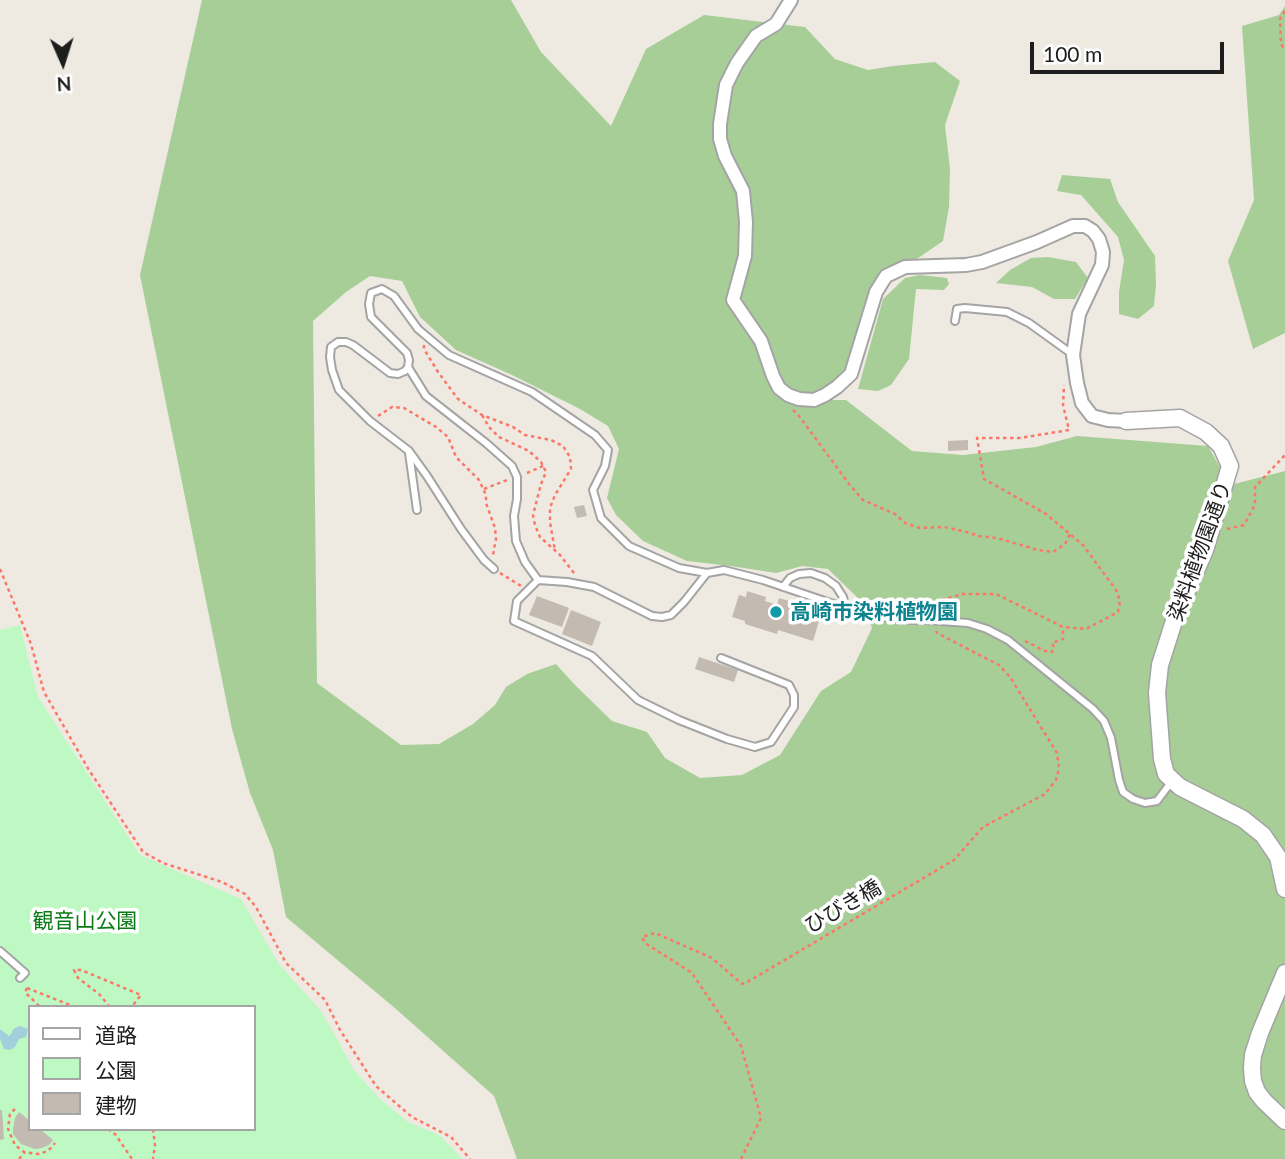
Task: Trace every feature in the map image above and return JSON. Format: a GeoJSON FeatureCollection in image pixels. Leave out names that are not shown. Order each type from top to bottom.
{"type":"FeatureCollection","features":[{"type":"Feature","properties":{"kind":"street"},"geometry":{"type":"LineString","coordinates":[[784,391],[779,388],[773,376],[761,341],[733,300],[745,256],[746,222],[743,191],[725,156],[720,139],[720,124],[726,85],[737,63],[756,36],[776,24],[791,0]]}},
{"type":"Feature","properties":{"kind":"street","name":"染料植物園通り"},"geometry":{"type":"LineString","coordinates":[[784,391],[799,399],[814,400],[837,387],[851,374],[876,292],[886,276],[905,267],[982,262],[1073,226],[1085,226],[1093,230],[1100,239],[1102,265],[1079,314],[1073,355],[1082,403],[1092,416],[1108,420],[1180,418],[1206,432],[1221,446],[1230,466],[1205,550],[1174,621],[1160,665],[1157,693],[1162,759],[1166,774],[1172,781]]}},
{"type":"Feature","properties":{"kind":"street"},"geometry":{"type":"LineString","coordinates":[[1172,781],[1243,819],[1263,835],[1278,857],[1285,889]]}},
{"type":"Feature","properties":{"kind":"street"},"geometry":{"type":"LineString","coordinates":[[1285,973],[1260,1033],[1252,1068],[1257,1092],[1285,1121]]}},
{"type":"Feature","properties":{"kind":"lane"},"geometry":{"type":"LineString","coordinates":[[492,567],[461,529],[408,450],[370,421],[339,390],[330,357],[331,347],[338,342],[353,345],[390,373],[398,374],[408,367],[407,353],[371,317],[371,293],[382,289],[394,296],[418,329],[449,355],[532,392],[596,435],[608,450],[605,466],[593,490],[601,518],[629,546],[679,568],[707,573],[724,570],[863,614],[902,620],[968,623],[987,629],[1008,640],[1104,721],[1111,738],[1123,792],[1145,803],[1157,801],[1172,781]]}},
{"type":"Feature","properties":{"kind":"lane"},"geometry":{"type":"LineString","coordinates":[[956,321],[957,309],[1007,312],[1029,323],[1073,355]]}},
{"type":"Feature","properties":{"kind":"lane"},"geometry":{"type":"LineString","coordinates":[[408,367],[426,396],[512,466],[517,477],[514,516],[516,541],[525,562],[538,580]]}},
{"type":"Feature","properties":{"kind":"lane"},"geometry":{"type":"LineString","coordinates":[[408,450],[417,510]]}},
{"type":"Feature","properties":{"kind":"lane"},"geometry":{"type":"LineString","coordinates":[[707,573],[684,602],[670,615],[662,617],[652,616],[594,587],[538,580],[517,601],[514,621],[592,656],[638,701],[727,739],[755,747],[771,742],[794,707],[794,695],[789,685],[721,658]]}},
{"type":"Feature","properties":{"kind":"lane"},"geometry":{"type":"LineString","coordinates":[[783,587],[790,578],[811,573],[836,586],[843,597],[845,608]]}},
{"type":"Feature","properties":{"kind":"lane"},"geometry":{"type":"LineString","coordinates":[[0,951],[25,973],[20,978]]}},
{"type":"Feature","properties":{"kind":"path"},"geometry":{"type":"LineString","coordinates":[[1285,11],[1280,19],[1281,44],[1285,50]]}},
{"type":"Feature","properties":{"kind":"path"},"geometry":{"type":"LineString","coordinates":[[424,334],[424,349],[458,399],[482,415],[513,427],[525,435],[551,440],[563,446],[570,457],[571,469],[550,508],[555,551]]}},
{"type":"Feature","properties":{"kind":"path"},"geometry":{"type":"LineString","coordinates":[[931,620],[941,600],[963,594],[996,594],[1063,627],[1086,629],[1118,612],[1120,601],[1116,590],[1083,545],[1046,514],[985,479],[977,438],[1020,438],[1069,429],[1063,405],[1064,385]]}},
{"type":"Feature","properties":{"kind":"path"},"geometry":{"type":"LineString","coordinates":[[784,391],[783,401],[799,416],[863,500],[895,514],[905,523],[920,528],[944,527],[1053,552],[1065,544],[1070,534]]}},
{"type":"Feature","properties":{"kind":"path"},"geometry":{"type":"LineString","coordinates":[[370,421],[392,407],[404,408],[448,437],[456,457],[479,480],[483,489],[495,528],[492,567],[526,590]]}},
{"type":"Feature","properties":{"kind":"path"},"geometry":{"type":"LineString","coordinates":[[482,415],[499,437],[529,451],[541,462],[546,472],[533,515],[535,525],[540,537],[573,571],[582,585]]}},
{"type":"Feature","properties":{"kind":"path"},"geometry":{"type":"LineString","coordinates":[[1205,550],[1229,527],[1244,525],[1255,505],[1255,487],[1285,455]]}},
{"type":"Feature","properties":{"kind":"path"},"geometry":{"type":"LineString","coordinates":[[483,489],[543,466]]}},
{"type":"Feature","properties":{"kind":"path"},"geometry":{"type":"LineString","coordinates":[[0,569],[32,644],[44,692],[89,770],[143,852],[163,863],[222,882],[245,894],[256,907],[286,963],[325,1000],[340,1030],[376,1086],[412,1117],[451,1137],[470,1159]]}},
{"type":"Feature","properties":{"kind":"path","name":"ひびき橋"},"geometry":{"type":"LineString","coordinates":[[741,1159],[761,1118],[741,1046],[692,973],[645,943],[642,937],[655,933],[712,958],[742,984],[954,860],[983,827],[1045,794],[1056,780],[1059,768],[1057,753],[1010,677],[999,665],[937,634],[931,620]]}},
{"type":"Feature","properties":{"kind":"path"},"geometry":{"type":"LineString","coordinates":[[1008,640],[1020,638],[1052,652],[1052,643],[1063,639],[1063,627]]}},
{"type":"Feature","properties":{"kind":"path"},"geometry":{"type":"LineString","coordinates":[[108,1005],[100,994],[78,978],[74,970],[81,970],[141,995],[134,1005]]}},
{"type":"Feature","properties":{"kind":"path"},"geometry":{"type":"LineString","coordinates":[[38,1005],[25,992],[27,988],[70,1005]]}},
{"type":"Feature","properties":{"kind":"path"},"geometry":{"type":"LineString","coordinates":[[15,1109],[10,1114],[8,1129],[15,1145],[26,1159]]}},
{"type":"Feature","properties":{"kind":"path"},"geometry":{"type":"LineString","coordinates":[[111,1131],[131,1159]]}},
{"type":"Feature","properties":{"kind":"path"},"geometry":{"type":"LineString","coordinates":[[153,1131],[153,1159]]}},
{"type":"Feature","properties":{"kind":"path"},"geometry":{"type":"LineString","coordinates":[[22,1156],[48,1151],[55,1143]]}},
{"type":"Feature","properties":{"kind":"green space"},"geometry":{"type":"Polygon","coordinates":[[[202,0],[511,0],[541,52],[611,126],[646,49],[704,15],[805,27],[835,59],[868,70],[935,62],[960,81],[945,125],[950,169],[949,207],[943,241],[905,267],[886,276],[851,374],[817,400],[846,400],[912,451],[963,455],[1036,447],[1077,436],[1208,446],[1230,485],[1285,471],[1285,1159],[517,1159],[494,1096],[286,917],[273,850],[250,793],[232,729],[140,275],[202,0]],[[370,276],[346,292],[313,321],[317,683],[401,745],[439,744],[473,724],[495,705],[506,687],[527,674],[556,664],[612,721],[647,732],[665,758],[700,778],[742,775],[780,755],[821,691],[851,672],[872,628],[861,601],[828,569],[802,566],[776,573],[687,561],[643,541],[616,515],[607,498],[619,449],[608,426],[512,375],[456,350],[420,317],[402,281],[370,276]]]}},
{"type":"Feature","properties":{"kind":"green space"},"geometry":{"type":"Polygon","coordinates":[[[1285,6],[1285,333],[1253,349],[1228,261],[1254,200],[1242,26],[1279,15],[1285,6]]]}},
{"type":"Feature","properties":{"kind":"green space"},"geometry":{"type":"Polygon","coordinates":[[[1062,175],[1110,179],[1118,202],[1155,256],[1154,306],[1138,319],[1119,314],[1124,260],[1118,237],[1081,195],[1057,191],[1062,175]]]}},
{"type":"Feature","properties":{"kind":"green space"},"geometry":{"type":"Polygon","coordinates":[[[1048,257],[1076,262],[1088,278],[1075,299],[1054,299],[1032,287],[996,283],[1010,270],[1031,258],[1048,257]]]}},
{"type":"Feature","properties":{"kind":"green space"},"geometry":{"type":"Polygon","coordinates":[[[920,275],[947,278],[949,284],[944,290],[916,289],[909,359],[891,385],[878,391],[858,389],[883,299],[905,278],[920,275]]]}},
{"type":"Feature","properties":{"kind":"green space","name":"観音山公園"},"geometry":{"type":"Polygon","coordinates":[[[20,625],[38,697],[140,855],[241,899],[279,964],[322,1012],[354,1070],[379,1098],[408,1122],[439,1135],[463,1159],[0,1159],[0,630],[20,625]]]}},
{"type":"Feature","properties":{"kind":"water"},"geometry":{"type":"Polygon","coordinates":[[[20,1026],[28,1029],[26,1037],[19,1039],[10,1050],[4,1049],[0,1029],[9,1036],[13,1029],[20,1026]]]}},
{"type":"Feature","properties":{"kind":"building"},"geometry":{"type":"Polygon","coordinates":[[[968,440],[968,450],[948,451],[948,441],[968,440]]]}},
{"type":"Feature","properties":{"kind":"building"},"geometry":{"type":"Polygon","coordinates":[[[584,505],[587,516],[577,518],[574,507],[584,505]]]}},
{"type":"Feature","properties":{"kind":"building"},"geometry":{"type":"Polygon","coordinates":[[[747,591],[766,597],[765,601],[777,605],[779,598],[816,609],[814,616],[820,618],[813,641],[778,630],[777,634],[732,617],[739,595],[746,597],[747,591]]]}},
{"type":"Feature","properties":{"kind":"building"},"geometry":{"type":"Polygon","coordinates":[[[537,596],[569,608],[562,627],[529,615],[537,596]]]}},
{"type":"Feature","properties":{"kind":"building"},"geometry":{"type":"Polygon","coordinates":[[[571,610],[601,622],[592,646],[562,634],[571,610]]]}},
{"type":"Feature","properties":{"kind":"building"},"geometry":{"type":"Polygon","coordinates":[[[699,657],[738,670],[734,682],[695,669],[699,657]]]}},
{"type":"Feature","properties":{"kind":"building"},"geometry":{"type":"Polygon","coordinates":[[[0,1110],[4,1139],[0,1140],[0,1110]]]}},
{"type":"Feature","properties":{"kind":"building"},"geometry":{"type":"Polygon","coordinates":[[[19,1112],[28,1119],[28,1131],[42,1131],[53,1140],[49,1145],[35,1149],[21,1144],[13,1134],[15,1118],[19,1112]]]}},
{"type":"Feature","properties":{"kind":"place","name":"高崎市染料植物園"},"geometry":{"type":"Point","coordinates":[776,612]}}]}
